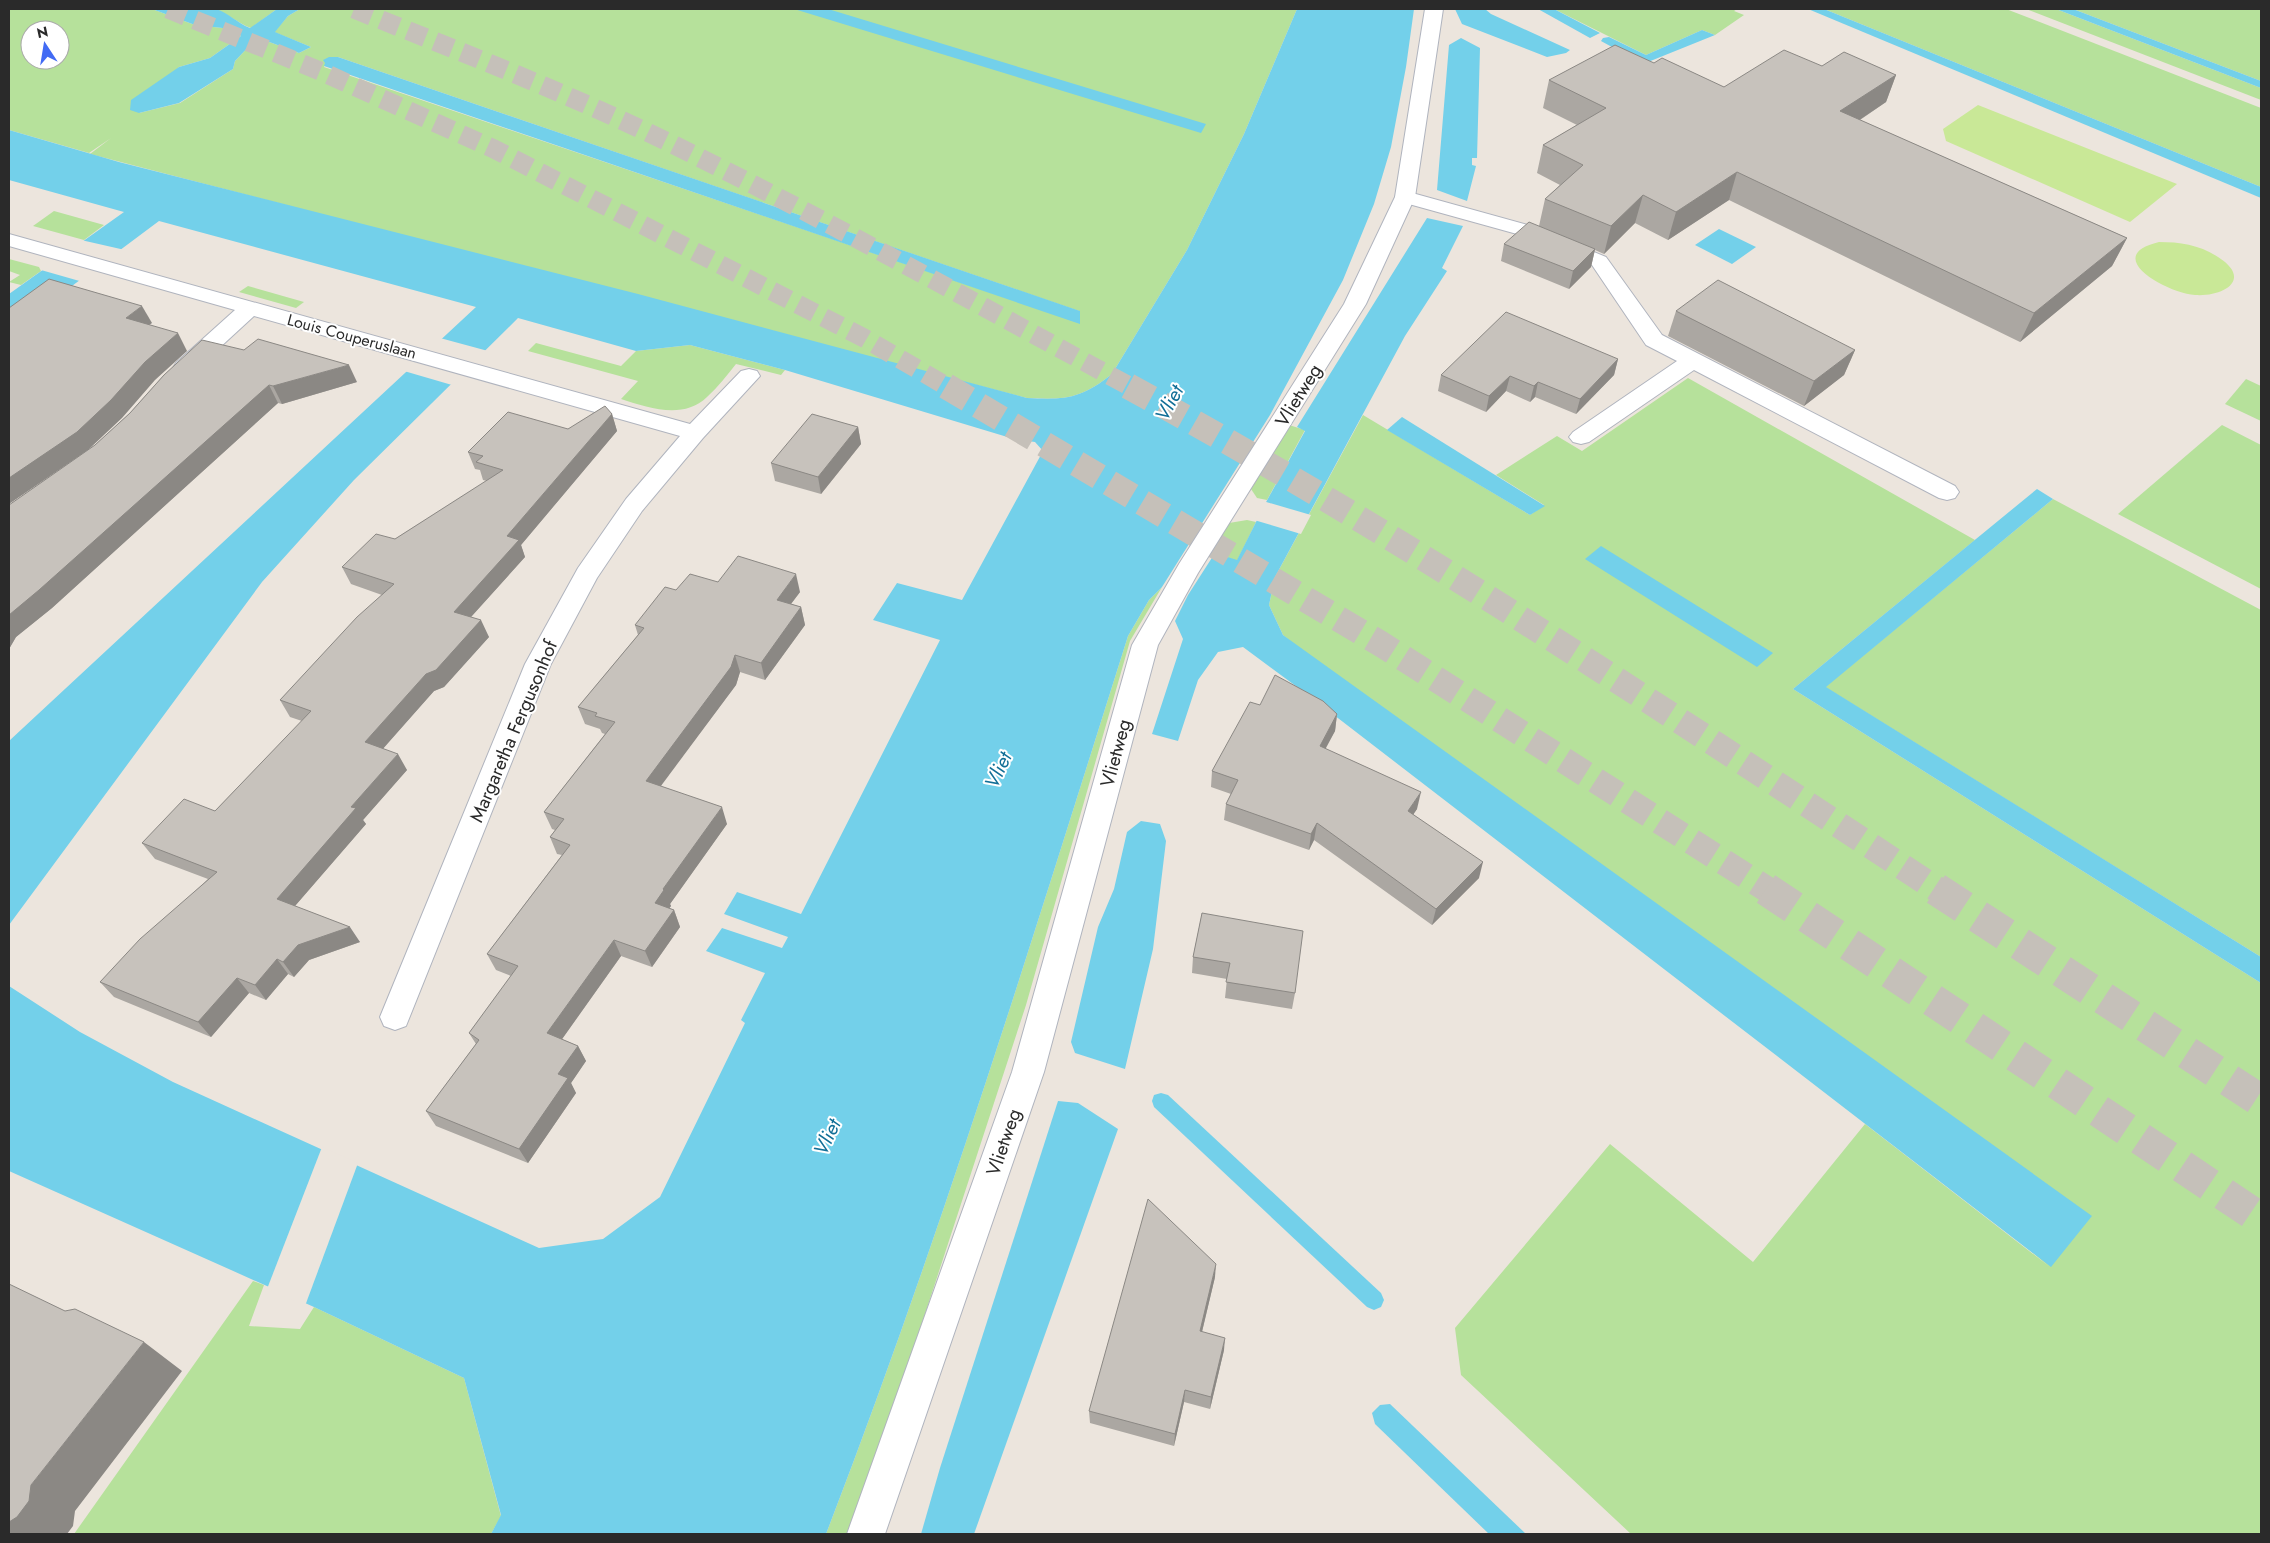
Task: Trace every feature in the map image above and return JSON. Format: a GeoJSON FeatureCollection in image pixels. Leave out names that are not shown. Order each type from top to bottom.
{"type":"FeatureCollection","features":[{"type":"Feature","properties":{"kind":"street","name":"Vlietweg"},"geometry":{"type":"LineString","coordinates":[[866,1534],[1028,1072],[1145,645],[1181,582],[1355,304],[1405,198],[1434,9]]}},
{"type":"Feature","properties":{"kind":"street"},"geometry":{"type":"LineString","coordinates":[[1405,198],[1524,230],[1599,261],[1654,340],[1947,492]]}},
{"type":"Feature","properties":{"kind":"street","name":"Louis Couperuslaan"},"geometry":{"type":"LineString","coordinates":[[9,240],[695,433]]}},
{"type":"Feature","properties":{"kind":"street"},"geometry":{"type":"LineString","coordinates":[[171,380],[249,309]]}},
{"type":"Feature","properties":{"kind":"street"},"geometry":{"type":"LineString","coordinates":[[1581,437],[1693,360]]}},
{"type":"Feature","properties":{"kind":"street","name":"Margaretha Fergusonhof"},"geometry":{"type":"LineString","coordinates":[[395,1017],[538,664],[587,574],[634,505],[695,433],[749,376]]}},
{"type":"Feature","properties":{"kind":"green space"},"geometry":{"type":"Polygon","coordinates":[[[9,9],[152,9],[195,25],[232,29],[241,36],[210,58],[179,67],[139,113],[180,103],[233,69],[235,61],[254,41],[264,40],[299,53],[311,47],[274,32],[288,16],[300,9],[1297,9],[1244,134],[1187,250],[1112,374],[1091,389],[1062,398],[1027,398],[90,154],[111,138],[89,153],[9,130],[9,9]],[[338,57],[326,63],[324,67],[1080,323],[1079,311],[338,57]]]}},
{"type":"Feature","properties":{"kind":"green space"},"geometry":{"type":"Polygon","coordinates":[[[214,9],[277,9],[251,28],[214,9]]]}},
{"type":"Feature","properties":{"kind":"green space"},"geometry":{"type":"Polygon","coordinates":[[[1554,9],[1737,9],[1734,11],[1744,15],[1715,35],[1702,30],[1646,55],[1554,9]]]}},
{"type":"Feature","properties":{"kind":"green space"},"geometry":{"type":"Polygon","coordinates":[[[1824,9],[2006,9],[2261,108],[2261,187],[1824,9]]]}},
{"type":"Feature","properties":{"kind":"green space"},"geometry":{"type":"Polygon","coordinates":[[[2026,9],[2056,9],[2261,88],[2261,100],[2026,9]]]}},
{"type":"Feature","properties":{"kind":"green space"},"geometry":{"type":"Polygon","coordinates":[[[2073,9],[2261,9],[2261,81],[2073,9]]]}},
{"type":"Feature","properties":{"kind":"green space"},"geometry":{"type":"Polygon","coordinates":[[[1978,105],[2177,184],[2130,222],[1946,141],[1943,129],[1978,105]]]}},
{"type":"Feature","properties":{"kind":"green space"},"geometry":{"type":"Polygon","coordinates":[[[54,211],[104,225],[84,240],[33,226],[54,211]]]}},
{"type":"Feature","properties":{"kind":"green space"},"geometry":{"type":"Polygon","coordinates":[[[2159,242],[2190,245],[2211,253],[2228,265],[2233,272],[2234,279],[2224,290],[2206,295],[2183,293],[2169,288],[2144,273],[2137,264],[2136,256],[2142,248],[2159,242]]]}},
{"type":"Feature","properties":{"kind":"green space"},"geometry":{"type":"Polygon","coordinates":[[[9,259],[39,267],[41,271],[21,285],[9,282],[20,275],[9,271],[9,259]]]}},
{"type":"Feature","properties":{"kind":"green space"},"geometry":{"type":"Polygon","coordinates":[[[248,286],[304,302],[296,308],[239,292],[248,286]]]}},
{"type":"Feature","properties":{"kind":"green space"},"geometry":{"type":"Polygon","coordinates":[[[536,343],[621,366],[636,351],[690,345],[785,370],[781,375],[736,364],[715,389],[698,404],[677,410],[666,410],[643,406],[621,399],[638,381],[528,351],[536,343]]]}},
{"type":"Feature","properties":{"kind":"green space"},"geometry":{"type":"Polygon","coordinates":[[[1688,378],[1975,540],[1793,689],[2261,983],[2261,1534],[1631,1534],[1461,1375],[1455,1328],[1610,1144],[1753,1262],[1865,1124],[2050,1267],[1283,635],[1269,605],[1275,577],[1363,415],[1530,515],[1544,505],[1496,475],[1557,436],[1582,451],[1688,378]]]}},
{"type":"Feature","properties":{"kind":"green space"},"geometry":{"type":"Polygon","coordinates":[[[2246,379],[2261,386],[2261,421],[2225,404],[2246,379]]]}},
{"type":"Feature","properties":{"kind":"green space"},"geometry":{"type":"Polygon","coordinates":[[[1289,425],[1305,430],[1267,500],[1257,498],[1251,489],[1289,425]]]}},
{"type":"Feature","properties":{"kind":"green space"},"geometry":{"type":"Polygon","coordinates":[[[2222,425],[2261,445],[2261,589],[2118,514],[2222,425]]]}},
{"type":"Feature","properties":{"kind":"green space"},"geometry":{"type":"Polygon","coordinates":[[[2053,499],[2261,610],[2261,957],[1825,687],[2053,499]]]}},
{"type":"Feature","properties":{"kind":"green space"},"geometry":{"type":"Polygon","coordinates":[[[1247,520],[1256,522],[1237,561],[1210,551],[1229,523],[1247,520]]]}},
{"type":"Feature","properties":{"kind":"green space"},"geometry":{"type":"Polygon","coordinates":[[[1162,587],[1130,641],[1026,1005],[879,1455],[848,1534],[826,1534],[868,1423],[947,1200],[1021,975],[1128,636],[1149,600],[1162,587]]]}},
{"type":"Feature","properties":{"kind":"green space"},"geometry":{"type":"Polygon","coordinates":[[[253,1281],[264,1285],[249,1326],[300,1329],[314,1307],[464,1378],[501,1516],[491,1534],[74,1534],[253,1281]]]}},
{"type":"Feature","properties":{"kind":"water"},"geometry":{"type":"Polygon","coordinates":[[[193,7],[216,9],[250,28],[277,9],[300,9],[288,16],[275,32],[311,47],[299,53],[264,40],[254,41],[235,61],[233,69],[179,103],[139,113],[130,110],[131,100],[179,67],[210,58],[241,36],[232,29],[195,25],[152,9],[193,7]]]}},
{"type":"Feature","properties":{"kind":"water"},"geometry":{"type":"Polygon","coordinates":[[[794,9],[828,9],[1206,124],[1201,133],[794,9]]]}},
{"type":"Feature","properties":{"kind":"water","name":"Vliet"},"geometry":{"type":"Polygon","coordinates":[[[1297,9],[1414,9],[1406,67],[1391,147],[1374,204],[1343,280],[1270,415],[1162,587],[1149,600],[1128,636],[1021,975],[947,1200],[868,1423],[826,1534],[491,1534],[501,1515],[464,1378],[314,1307],[9,1171],[9,986],[80,1032],[173,1082],[539,1248],[603,1239],[660,1197],[745,1023],[741,1020],[765,973],[706,951],[722,928],[782,948],[788,937],[724,914],[737,892],[801,914],[940,640],[873,620],[897,583],[962,600],[1043,451],[1035,442],[1014,439],[785,370],[690,345],[636,351],[518,318],[354,480],[262,582],[9,925],[9,741],[476,307],[159,221],[9,333],[9,294],[124,212],[9,180],[9,130],[119,162],[638,294],[1027,398],[1052,399],[1082,393],[1112,374],[1187,250],[1244,134],[1297,9]]]}},
{"type":"Feature","properties":{"kind":"water"},"geometry":{"type":"Polygon","coordinates":[[[1455,9],[1485,9],[1491,14],[1570,50],[1566,53],[1547,57],[1462,24],[1455,9]]]}},
{"type":"Feature","properties":{"kind":"water"},"geometry":{"type":"Polygon","coordinates":[[[1538,9],[1554,9],[1600,33],[1590,38],[1538,9]]]}},
{"type":"Feature","properties":{"kind":"water"},"geometry":{"type":"Polygon","coordinates":[[[1808,9],[1824,9],[2261,187],[2261,198],[1808,9]]]}},
{"type":"Feature","properties":{"kind":"water"},"geometry":{"type":"Polygon","coordinates":[[[2056,9],[2073,9],[2261,81],[2261,88],[2056,9]]]}},
{"type":"Feature","properties":{"kind":"water"},"geometry":{"type":"Polygon","coordinates":[[[1702,30],[1715,35],[1643,64],[1601,41],[1603,38],[1609,37],[1646,55],[1702,30]]]}},
{"type":"Feature","properties":{"kind":"water"},"geometry":{"type":"Polygon","coordinates":[[[1461,38],[1480,48],[1477,158],[1472,158],[1472,165],[1476,166],[1467,201],[1437,190],[1449,45],[1461,38]]]}},
{"type":"Feature","properties":{"kind":"water"},"geometry":{"type":"Polygon","coordinates":[[[329,57],[338,57],[1080,311],[1080,324],[324,66],[323,60],[329,57]]]}},
{"type":"Feature","properties":{"kind":"water"},"geometry":{"type":"Polygon","coordinates":[[[1427,218],[1463,226],[1442,268],[1447,271],[1405,336],[1275,577],[1269,605],[1283,635],[2092,1216],[2051,1267],[1243,647],[1218,652],[1198,680],[1178,741],[1152,734],[1183,639],[1175,621],[1188,595],[1215,553],[1237,560],[1305,431],[1297,427],[1427,218]]]}},
{"type":"Feature","properties":{"kind":"water"},"geometry":{"type":"Polygon","coordinates":[[[1719,229],[1756,247],[1732,264],[1695,245],[1719,229]]]}},
{"type":"Feature","properties":{"kind":"water"},"geometry":{"type":"Polygon","coordinates":[[[1402,417],[1545,506],[1530,515],[1387,430],[1402,417]]]}},
{"type":"Feature","properties":{"kind":"water"},"geometry":{"type":"Polygon","coordinates":[[[2037,489],[2053,499],[1826,687],[2261,957],[2261,983],[1793,689],[2037,489]]]}},
{"type":"Feature","properties":{"kind":"water"},"geometry":{"type":"Polygon","coordinates":[[[1601,546],[1773,653],[1757,667],[1585,559],[1601,546]]]}},
{"type":"Feature","properties":{"kind":"water"},"geometry":{"type":"Polygon","coordinates":[[[1141,821],[1160,824],[1166,841],[1153,949],[1125,1069],[1075,1053],[1071,1042],[1098,927],[1114,889],[1127,832],[1141,821]]]}},
{"type":"Feature","properties":{"kind":"water"},"geometry":{"type":"Polygon","coordinates":[[[1058,1101],[1078,1103],[1118,1129],[974,1534],[921,1534],[940,1468],[1058,1101]]]}},
{"type":"Feature","properties":{"kind":"water"},"geometry":{"type":"Polygon","coordinates":[[[1390,1404],[1526,1534],[1489,1534],[1375,1424],[1372,1413],[1380,1405],[1390,1404]]]}},
{"type":"Feature","properties":{"kind":"pier"},"geometry":{"type":"Polygon","coordinates":[[[81,240],[125,250],[83,282],[41,270],[81,240]]]}},
{"type":"Feature","properties":{"kind":"pier"},"geometry":{"type":"Polygon","coordinates":[[[440,338],[488,351],[452,385],[404,371],[440,338]]]}},
{"type":"Feature","properties":{"kind":"pier"},"geometry":{"type":"Polygon","coordinates":[[[1263,501],[1311,515],[1301,534],[1254,520],[1263,501]]]}},
{"type":"Feature","properties":{"kind":"pier"},"geometry":{"type":"Polygon","coordinates":[[[322,1147],[358,1163],[305,1306],[267,1289],[322,1147]]]}},
{"type":"Feature","properties":{"kind":"building"},"geometry":{"type":"Polygon","coordinates":[[[1615,45],[1654,63],[1662,58],[1724,87],[1784,50],[1822,66],[1844,52],[1896,75],[1840,111],[2127,238],[2034,313],[1737,172],[1676,212],[1643,195],[1611,226],[1545,199],[1583,165],[1543,145],[1606,108],[1549,80],[1615,45]]]}},
{"type":"Feature","properties":{"kind":"building"},"geometry":{"type":"Polygon","coordinates":[[[1529,222],[1595,249],[1573,271],[1504,244],[1529,222]]]}},
{"type":"Feature","properties":{"kind":"building"},"geometry":{"type":"Polygon","coordinates":[[[49,279],[142,306],[126,318],[178,333],[145,362],[111,400],[77,432],[9,478],[9,308],[49,279]]]}},
{"type":"Feature","properties":{"kind":"building"},"geometry":{"type":"Polygon","coordinates":[[[1718,280],[1855,350],[1814,381],[1676,311],[1718,280]]]}},
{"type":"Feature","properties":{"kind":"building"},"geometry":{"type":"Polygon","coordinates":[[[1506,312],[1618,359],[1580,399],[1538,382],[1534,386],[1510,376],[1489,396],[1441,375],[1506,312]]]}},
{"type":"Feature","properties":{"kind":"building"},"geometry":{"type":"Polygon","coordinates":[[[258,339],[349,365],[273,386],[269,385],[9,615],[9,505],[95,445],[130,413],[164,375],[202,340],[244,350],[258,339]]]}},
{"type":"Feature","properties":{"kind":"building"},"geometry":{"type":"Polygon","coordinates":[[[605,406],[612,414],[507,536],[519,540],[454,612],[481,620],[436,670],[426,674],[365,742],[398,754],[351,807],[356,808],[277,899],[350,927],[298,945],[283,962],[277,959],[255,985],[237,978],[198,1022],[100,982],[140,939],[217,872],[142,843],[184,799],[215,811],[311,711],[280,700],[357,617],[394,584],[342,567],[376,534],[395,539],[503,470],[476,462],[483,456],[468,452],[508,412],[568,429],[605,406]]]}},
{"type":"Feature","properties":{"kind":"building"},"geometry":{"type":"Polygon","coordinates":[[[812,414],[858,427],[818,477],[771,463],[812,414]]]}},
{"type":"Feature","properties":{"kind":"building"},"geometry":{"type":"Polygon","coordinates":[[[738,556],[796,574],[777,600],[801,607],[761,663],[735,655],[731,667],[646,781],[722,807],[655,903],[674,910],[645,951],[614,940],[547,1033],[578,1046],[558,1074],[568,1078],[519,1149],[426,1111],[479,1040],[469,1033],[518,966],[487,954],[570,845],[550,837],[564,819],[544,812],[615,722],[595,716],[597,713],[578,707],[644,628],[635,625],[665,587],[676,590],[690,574],[718,582],[738,556]]]}},
{"type":"Feature","properties":{"kind":"building"},"geometry":{"type":"Polygon","coordinates":[[[1275,675],[1323,701],[1337,714],[1320,746],[1421,792],[1408,811],[1483,862],[1436,909],[1317,823],[1311,834],[1226,804],[1238,780],[1212,771],[1250,702],[1260,705],[1275,675]]]}},
{"type":"Feature","properties":{"kind":"building"},"geometry":{"type":"Polygon","coordinates":[[[1202,913],[1303,931],[1295,993],[1226,982],[1230,963],[1193,957],[1202,913]]]}},
{"type":"Feature","properties":{"kind":"building"},"geometry":{"type":"Polygon","coordinates":[[[1148,1199],[1216,1264],[1200,1331],[1225,1338],[1211,1397],[1185,1390],[1175,1434],[1089,1411],[1148,1199]]]}},
{"type":"Feature","properties":{"kind":"building"},"geometry":{"type":"Polygon","coordinates":[[[9,1284],[65,1311],[75,1309],[144,1342],[31,1485],[29,1501],[17,1517],[9,1522],[9,1284]]]}},
{"type":"Feature","properties":{"kind":"waterway"},"geometry":{"type":"LineString","coordinates":[[1161,1101],[1374,1300]]}},
{"type":"Feature","properties":{"kind":"tunnel"},"geometry":{"type":"LineString","coordinates":[[168,9],[320,71],[494,149],[864,338],[948,387]]}},
{"type":"Feature","properties":{"kind":"tunnel"},"geometry":{"type":"LineString","coordinates":[[354,9],[475,57],[635,126],[847,233],[1131,387]]}},
{"type":"Feature","properties":{"kind":"tunnel"},"geometry":{"type":"LineString","coordinates":[[946,386],[1381,644],[1768,890]]}},
{"type":"Feature","properties":{"kind":"tunnel"},"geometry":{"type":"LineString","coordinates":[[1128,386],[1232,444],[1437,566],[1639,694],[1938,890]]}},
{"type":"Feature","properties":{"kind":"tunnel"},"geometry":{"type":"LineString","coordinates":[[1766,889],[2261,1219]]}},
{"type":"Feature","properties":{"kind":"tunnel"},"geometry":{"type":"LineString","coordinates":[[1936,889],[2261,1101]]}}]}
